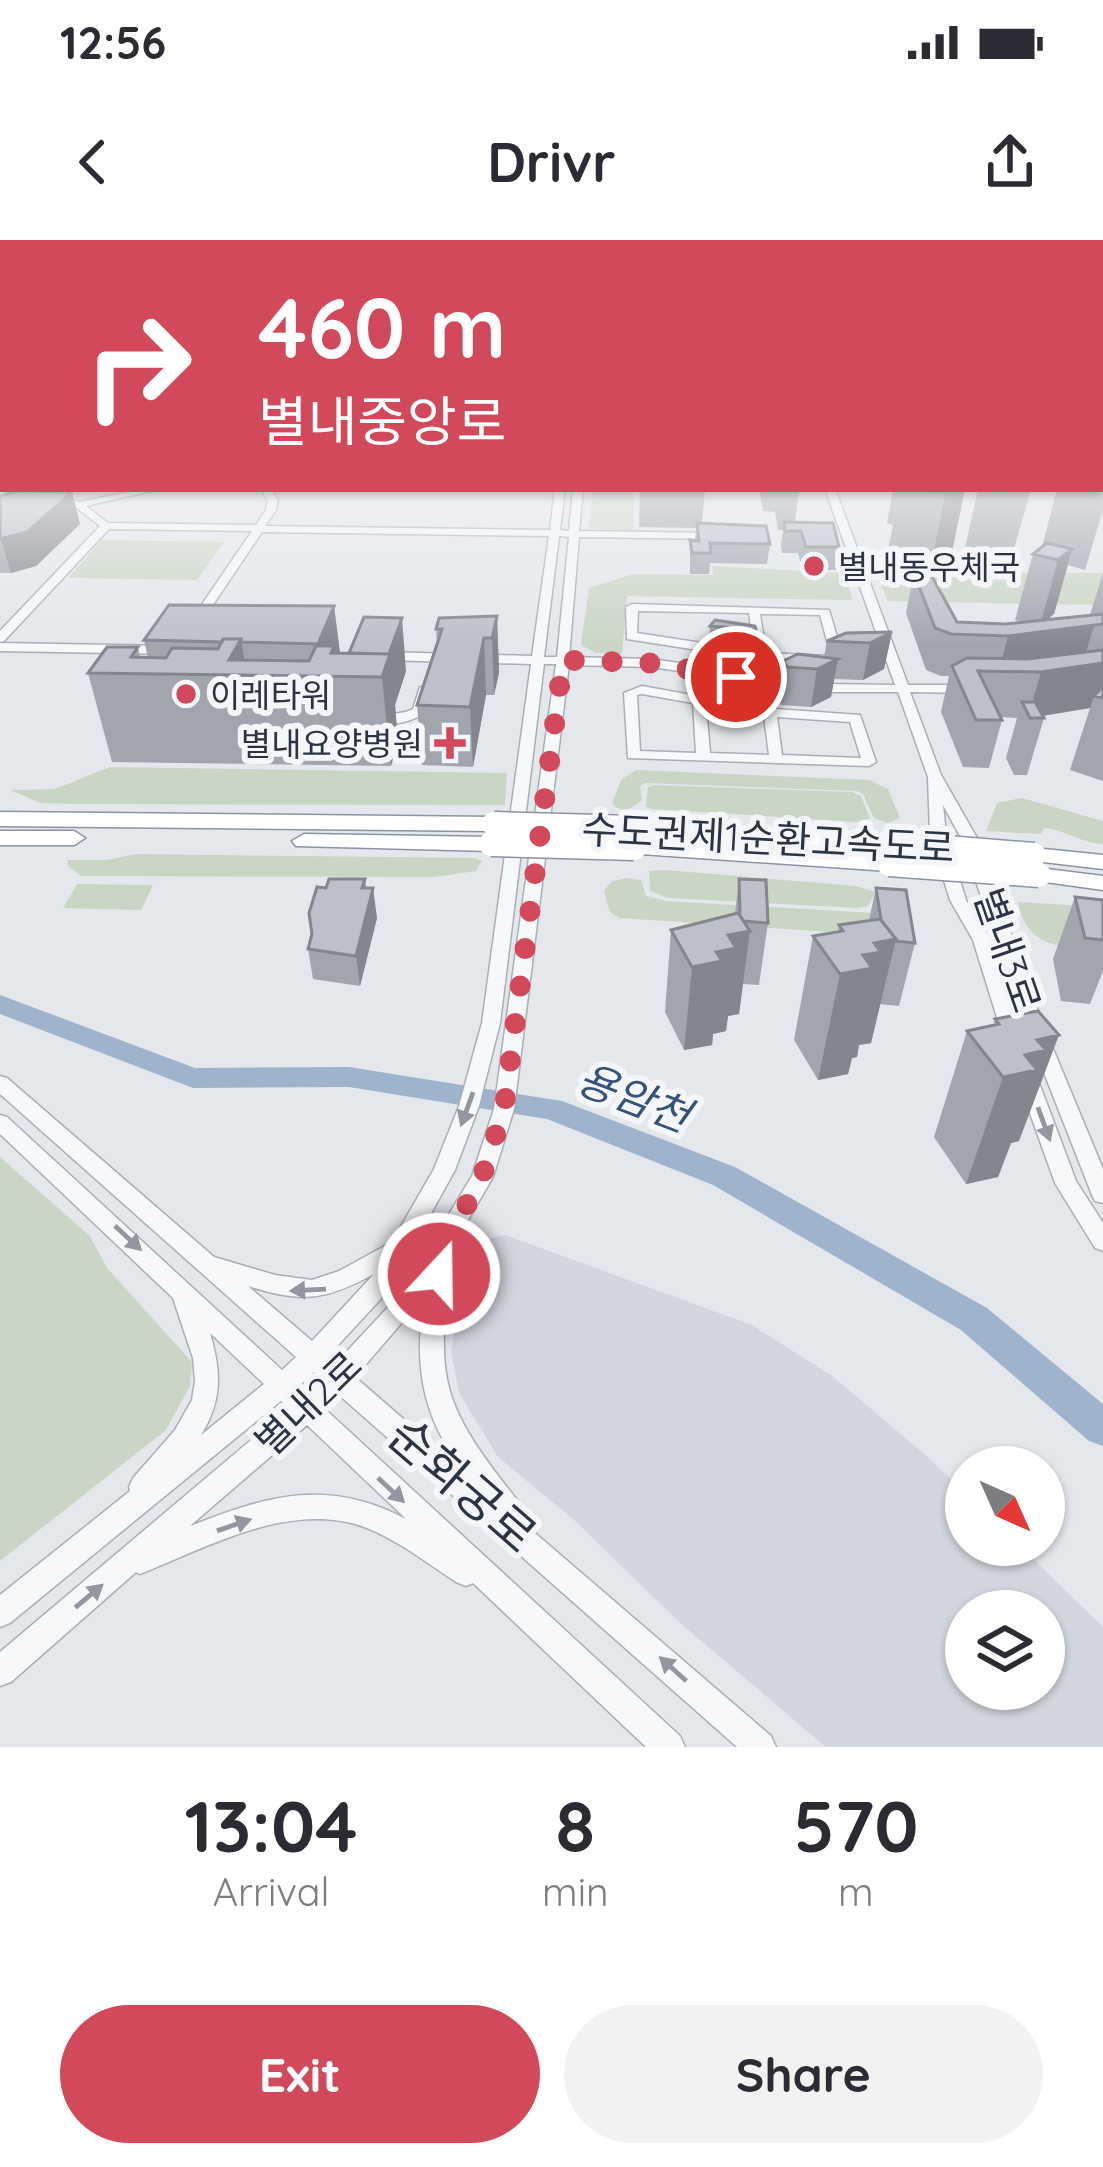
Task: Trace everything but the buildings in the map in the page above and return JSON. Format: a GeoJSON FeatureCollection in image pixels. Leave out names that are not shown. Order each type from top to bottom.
{"type":"FeatureCollection","features":[{"type":"Feature","properties":{"kind":"highway","name":"수도권제1순환고속도로"},"geometry":{"type":"LineString","coordinates":[[0,819],[87,829],[634,838],[1037,865],[1103,859]]}},
{"type":"Feature","properties":{"kind":"highway","name":"수도권제1순환고속도로"},"geometry":{"type":"LineString","coordinates":[[0,838],[87,829]]}},
{"type":"Feature","properties":{"kind":"highway"},"geometry":{"type":"LineString","coordinates":[[1037,865],[1103,882]]}},
{"type":"Feature","properties":{"kind":"street"},"geometry":{"type":"LineString","coordinates":[[79,506],[106,526],[724,536]]}},
{"type":"Feature","properties":{"kind":"street"},"geometry":{"type":"LineString","coordinates":[[164,670],[184,651],[272,506]]}},
{"type":"Feature","properties":{"kind":"street","name":"별내2로"},"geometry":{"type":"LineString","coordinates":[[0,1613],[282,1384],[380,1283],[405,1246],[470,1106],[491,1023],[557,506]]}},
{"type":"Feature","properties":{"kind":"street","name":"별내2로"},"geometry":{"type":"LineString","coordinates":[[0,1672],[339,1378],[410,1299],[470,1202],[504,1109],[563,660],[576,506]]}},
{"type":"Feature","properties":{"kind":"street","name":"별내3로"},"geometry":{"type":"LineString","coordinates":[[837,506],[934,775],[969,838],[1035,1027],[1103,1195]]}},
{"type":"Feature","properties":{"kind":"street"},"geometry":{"type":"LineString","coordinates":[[0,638],[106,526]]}},
{"type":"Feature","properties":{"kind":"street"},"geometry":{"type":"LineString","coordinates":[[828,537],[849,538]]}},
{"type":"Feature","properties":{"kind":"street"},"geometry":{"type":"LineString","coordinates":[[632,607],[754,610],[824,612],[838,660],[760,656],[631,636],[632,607]]}},
{"type":"Feature","properties":{"kind":"street"},"geometry":{"type":"LineString","coordinates":[[682,608],[683,641]]}},
{"type":"Feature","properties":{"kind":"street"},"geometry":{"type":"LineString","coordinates":[[754,610],[776,759]]}},
{"type":"Feature","properties":{"kind":"street"},"geometry":{"type":"LineString","coordinates":[[0,647],[184,651]]}},
{"type":"Feature","properties":{"kind":"street"},"geometry":{"type":"LineString","coordinates":[[367,655],[651,663],[765,682],[992,689]]}},
{"type":"Feature","properties":{"kind":"street"},"geometry":{"type":"LineString","coordinates":[[358,719],[404,719],[419,711],[435,657]]}},
{"type":"Feature","properties":{"kind":"street"},"geometry":{"type":"LineString","coordinates":[[641,690],[699,699],[771,712],[855,718],[869,762],[633,755],[631,693],[641,690]]}},
{"type":"Feature","properties":{"kind":"street"},"geometry":{"type":"LineString","coordinates":[[699,699],[703,757]]}},
{"type":"Feature","properties":{"kind":"street","name":"별내3로"},"geometry":{"type":"LineString","coordinates":[[934,775],[938,836],[958,900],[982,940],[1016,1048]]}},
{"type":"Feature","properties":{"kind":"street","name":"별내3로"},"geometry":{"type":"LineString","coordinates":[[1024,1071],[1066,1184],[1103,1241]]}},
{"type":"Feature","properties":{"kind":"street","name":"순화궁로"},"geometry":{"type":"LineString","coordinates":[[0,1083],[540,1550],[760,1747]]}},
{"type":"Feature","properties":{"kind":"street","name":"순화궁로"},"geometry":{"type":"LineString","coordinates":[[0,1122],[669,1747]]}},
{"type":"Feature","properties":{"kind":"street"},"geometry":{"type":"LineString","coordinates":[[446,1243],[428,1361],[440,1410],[467,1459],[540,1550]]}},
{"type":"Feature","properties":{"kind":"street"},"geometry":{"type":"LineString","coordinates":[[205,1261],[292,1293],[329,1289],[405,1246]]}},
{"type":"Feature","properties":{"kind":"street"},"geometry":{"type":"LineString","coordinates":[[108,1526],[196,1426],[211,1389],[206,1348],[179,1287]]}},
{"type":"Feature","properties":{"kind":"street"},"geometry":{"type":"LineString","coordinates":[[124,1566],[277,1510],[340,1508],[398,1528],[505,1597]]}},
{"type":"Feature","properties":{"kind":"shaded area"},"geometry":{"type":"Polygon","coordinates":[[[505,1235],[752,1325],[832,1376],[945,1474],[945,1566],[1041,1566],[1103,1627],[1103,1747],[826,1747],[680,1623],[574,1520],[498,1457],[459,1393],[451,1351],[459,1306],[492,1238],[505,1235]]]}},
{"type":"Feature","properties":{"kind":"green space"},"geometry":{"type":"Polygon","coordinates":[[[591,506],[634,506],[633,531],[589,528],[591,506]]]}},
{"type":"Feature","properties":{"kind":"green space"},"geometry":{"type":"Polygon","coordinates":[[[102,540],[224,542],[197,580],[68,578],[102,540]]]}},
{"type":"Feature","properties":{"kind":"green space"},"geometry":{"type":"Polygon","coordinates":[[[712,566],[844,573],[853,600],[627,596],[622,654],[596,653],[581,645],[589,588],[633,574],[713,575],[712,566]]]}},
{"type":"Feature","properties":{"kind":"green space"},"geometry":{"type":"Polygon","coordinates":[[[876,573],[1103,573],[1103,605],[888,601],[876,573]]]}},
{"type":"Feature","properties":{"kind":"green space"},"geometry":{"type":"Polygon","coordinates":[[[110,767],[507,773],[505,805],[40,803],[11,790],[55,789],[110,767]]]}},
{"type":"Feature","properties":{"kind":"green space"},"geometry":{"type":"Polygon","coordinates":[[[636,770],[869,780],[888,789],[900,818],[888,823],[874,818],[857,791],[645,783],[640,786],[642,800],[620,809],[612,804],[621,780],[636,770]]]}},
{"type":"Feature","properties":{"kind":"green space"},"geometry":{"type":"Polygon","coordinates":[[[648,787],[852,792],[861,796],[870,819],[652,809],[646,807],[648,787]]]}},
{"type":"Feature","properties":{"kind":"green space"},"geometry":{"type":"Polygon","coordinates":[[[1022,798],[1103,821],[1103,844],[1044,828],[1041,834],[986,831],[997,803],[1022,798]]]}},
{"type":"Feature","properties":{"kind":"green space"},"geometry":{"type":"Polygon","coordinates":[[[136,854],[482,861],[476,871],[434,877],[82,876],[67,860],[136,854]]]}},
{"type":"Feature","properties":{"kind":"green space"},"geometry":{"type":"Polygon","coordinates":[[[649,871],[856,886],[876,892],[868,906],[857,908],[668,898],[650,891],[649,871]]]}},
{"type":"Feature","properties":{"kind":"green space"},"geometry":{"type":"Polygon","coordinates":[[[641,880],[646,896],[666,901],[874,913],[891,936],[619,918],[610,912],[604,891],[611,882],[641,880]]]}},
{"type":"Feature","properties":{"kind":"green space"},"geometry":{"type":"Polygon","coordinates":[[[77,884],[153,885],[141,910],[63,908],[77,884]]]}},
{"type":"Feature","properties":{"kind":"green space"},"geometry":{"type":"Polygon","coordinates":[[[1018,902],[1103,907],[1103,952],[1060,946],[1038,937],[1029,929],[1018,902]]]}},
{"type":"Feature","properties":{"kind":"green space"},"geometry":{"type":"Polygon","coordinates":[[[0,1157],[90,1236],[107,1268],[192,1362],[190,1386],[166,1430],[0,1561],[0,1157]]]}},
{"type":"Feature","properties":{"kind":"waterway","name":"용암천"},"geometry":{"type":"LineString","coordinates":[[0,1004],[193,1078],[349,1077],[551,1109],[724,1176],[974,1319],[1103,1428]]}},
{"type":"Feature","properties":{"kind":"place","name":"별내동우체국"},"geometry":{"type":"Point","coordinates":[814,566]}},
{"type":"Feature","properties":{"kind":"place","name":"이레타워"},"geometry":{"type":"Point","coordinates":[186,694]}},
{"type":"Feature","properties":{"kind":"place","name":"별내요양병원"},"geometry":{"type":"Point","coordinates":[450,743]}},
{"type":"Feature","properties":{"kind":"route"},"geometry":{"type":"LineString","coordinates":[[439,1274],[446,1243],[482,1177],[504,1109],[563,660],[651,663],[736,677]]}}]}
